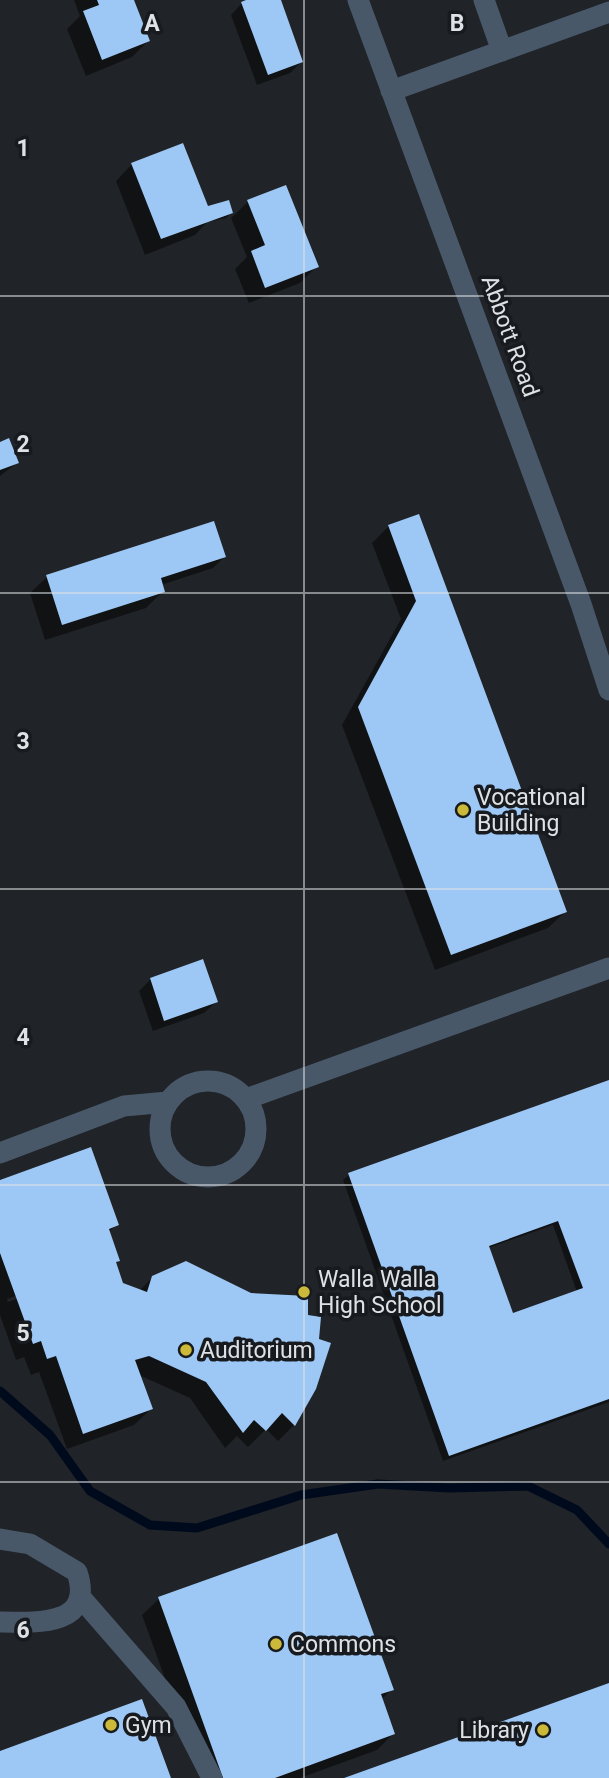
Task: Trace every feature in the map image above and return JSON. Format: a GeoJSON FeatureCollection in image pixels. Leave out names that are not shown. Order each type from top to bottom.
{"type":"FeatureCollection","features":[{"type":"Feature","properties":{"kind":"street","name":"Abbott Road"},"geometry":{"type":"LineString","coordinates":[[359,0],[581,604],[609,690]]}},
{"type":"Feature","properties":{"kind":"street"},"geometry":{"type":"LineString","coordinates":[[484,0],[502,51]]}},
{"type":"Feature","properties":{"kind":"street"},"geometry":{"type":"LineString","coordinates":[[391,92],[609,12]]}},
{"type":"Feature","properties":{"kind":"street"},"geometry":{"type":"LineString","coordinates":[[246,1099],[609,968]]}},
{"type":"Feature","properties":{"kind":"street"},"geometry":{"type":"LineString","coordinates":[[0,1153],[124,1106],[168,1101],[192,1083],[207,1080],[235,1089],[246,1099],[256,1127],[254,1143],[237,1167],[210,1177],[194,1175],[181,1169],[163,1145],[160,1130],[168,1101]]}},
{"type":"Feature","properties":{"kind":"street"},"geometry":{"type":"LineString","coordinates":[[0,1539],[30,1544],[77,1572],[83,1588],[82,1599],[72,1611],[55,1619],[0,1622]]}},
{"type":"Feature","properties":{"kind":"street"},"geometry":{"type":"LineString","coordinates":[[82,1599],[176,1707],[212,1778]]}},
{"type":"Feature","properties":{"kind":"building"},"geometry":{"type":"Polygon","coordinates":[[[97,0],[134,0],[150,41],[102,60],[83,11],[99,5],[97,0]]]}},
{"type":"Feature","properties":{"kind":"building"},"geometry":{"type":"Polygon","coordinates":[[[281,0],[303,62],[268,75],[241,2],[281,0]]]}},
{"type":"Feature","properties":{"kind":"building"},"geometry":{"type":"Polygon","coordinates":[[[183,143],[208,206],[229,200],[233,213],[161,239],[131,163],[183,143]]]}},
{"type":"Feature","properties":{"kind":"building"},"geometry":{"type":"Polygon","coordinates":[[[286,185],[319,267],[265,288],[251,251],[265,245],[247,200],[286,185]]]}},
{"type":"Feature","properties":{"kind":"building"},"geometry":{"type":"Polygon","coordinates":[[[9,438],[19,463],[0,470],[0,442],[9,438]]]}},
{"type":"Feature","properties":{"kind":"building","name":"Vocational Building"},"geometry":{"type":"Polygon","coordinates":[[[419,514],[567,912],[451,955],[358,707],[416,601],[388,525],[419,514]]]}},
{"type":"Feature","properties":{"kind":"building"},"geometry":{"type":"Polygon","coordinates":[[[214,521],[226,557],[161,578],[165,592],[62,625],[46,575],[214,521]]]}},
{"type":"Feature","properties":{"kind":"building"},"geometry":{"type":"Polygon","coordinates":[[[203,959],[218,1002],[164,1021],[150,978],[203,959]]]}},
{"type":"Feature","properties":{"kind":"building"},"geometry":{"type":"Polygon","coordinates":[[[609,1080],[609,1399],[449,1456],[348,1173],[609,1080]],[[558,1221],[489,1246],[513,1313],[583,1288],[558,1221]]]}},
{"type":"Feature","properties":{"kind":"building","name":"Auditorium"},"geometry":{"type":"Polygon","coordinates":[[[91,1147],[119,1225],[109,1229],[120,1261],[116,1262],[123,1283],[147,1292],[152,1276],[186,1261],[251,1293],[308,1296],[308,1315],[321,1317],[319,1339],[331,1343],[316,1389],[295,1426],[282,1413],[266,1431],[254,1420],[243,1433],[206,1382],[149,1356],[135,1360],[153,1409],[83,1434],[56,1356],[47,1359],[41,1341],[33,1344],[0,1253],[0,1180],[91,1147]]]}},
{"type":"Feature","properties":{"kind":"building","name":"Commons"},"geometry":{"type":"Polygon","coordinates":[[[337,1533],[394,1690],[381,1694],[395,1734],[275,1778],[223,1778],[158,1597],[337,1533]]]}},
{"type":"Feature","properties":{"kind":"building","name":"Library"},"geometry":{"type":"Polygon","coordinates":[[[609,1683],[609,1778],[344,1778],[609,1683]]]}},
{"type":"Feature","properties":{"kind":"building","name":"Gym"},"geometry":{"type":"Polygon","coordinates":[[[142,1699],[171,1778],[0,1778],[0,1751],[142,1699]]]}},
{"type":"Feature","properties":{"kind":"waterway"},"geometry":{"type":"LineString","coordinates":[[0,1391],[50,1435],[90,1491],[150,1525],[197,1528],[301,1495],[378,1484],[449,1488],[528,1486],[577,1510],[609,1544]]}},
{"type":"Feature","properties":{"kind":"place","name":"Vocational Building"},"geometry":{"type":"Point","coordinates":[463,810]}},
{"type":"Feature","properties":{"kind":"place","name":"Walla Walla High School"},"geometry":{"type":"Point","coordinates":[304,1292]}},
{"type":"Feature","properties":{"kind":"place","name":"Auditorium"},"geometry":{"type":"Point","coordinates":[186,1350]}},
{"type":"Feature","properties":{"kind":"place","name":"Commons"},"geometry":{"type":"Point","coordinates":[276,1644]}},
{"type":"Feature","properties":{"kind":"place","name":"Gym"},"geometry":{"type":"Point","coordinates":[111,1725]}},
{"type":"Feature","properties":{"kind":"place","name":"Library"},"geometry":{"type":"Point","coordinates":[543,1730]}}]}
